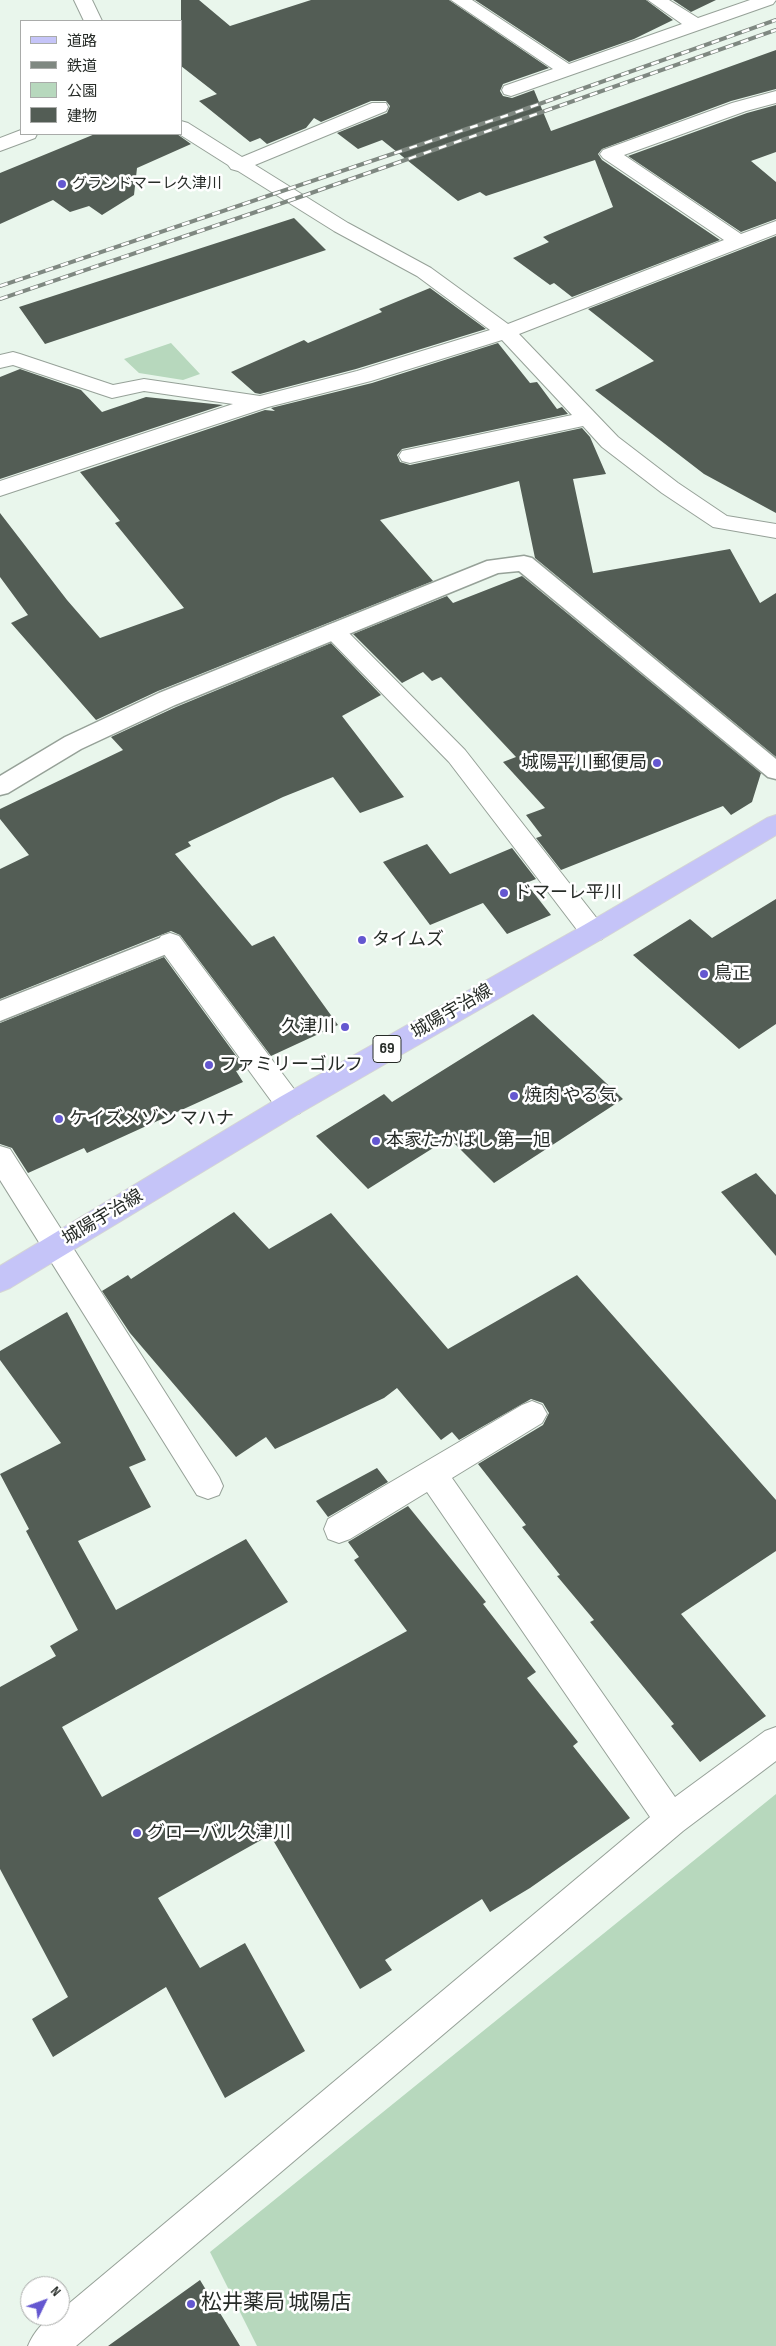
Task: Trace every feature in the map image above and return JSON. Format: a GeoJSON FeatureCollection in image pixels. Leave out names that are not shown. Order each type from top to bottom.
{"type":"FeatureCollection","features":[{"type":"Feature","properties":{"kind":"main road","name":"城陽宇治線"},"geometry":{"type":"LineString","coordinates":[[0,1280],[290,1104],[593,932],[776,824]]}},
{"type":"Feature","properties":{"kind":"street"},"geometry":{"type":"LineString","coordinates":[[83,0],[93,20]]}},
{"type":"Feature","properties":{"kind":"street"},"geometry":{"type":"LineString","coordinates":[[460,0],[566,70]]}},
{"type":"Feature","properties":{"kind":"street"},"geometry":{"type":"LineString","coordinates":[[657,0],[697,24]]}},
{"type":"Feature","properties":{"kind":"street"},"geometry":{"type":"LineString","coordinates":[[510,90],[767,0]]}},
{"type":"Feature","properties":{"kind":"street"},"geometry":{"type":"LineString","coordinates":[[738,241],[610,154],[739,107],[776,97]]}},
{"type":"Feature","properties":{"kind":"street"},"geometry":{"type":"LineString","coordinates":[[238,165],[379,107]]}},
{"type":"Feature","properties":{"kind":"street"},"geometry":{"type":"LineString","coordinates":[[182,128],[340,228],[424,272],[506,332],[610,442],[670,488],[720,522],[776,531]]}},
{"type":"Feature","properties":{"kind":"street"},"geometry":{"type":"LineString","coordinates":[[0,145],[25,135]]}},
{"type":"Feature","properties":{"kind":"street"},"geometry":{"type":"LineString","coordinates":[[0,489],[261,402],[364,376],[506,332],[776,227]]}},
{"type":"Feature","properties":{"kind":"street"},"geometry":{"type":"LineString","coordinates":[[0,362],[13,358],[112,392],[144,385],[261,402]]}},
{"type":"Feature","properties":{"kind":"street"},"geometry":{"type":"LineString","coordinates":[[410,456],[588,418]]}},
{"type":"Feature","properties":{"kind":"street"},"geometry":{"type":"LineString","coordinates":[[334,631],[457,756],[593,932]]}},
{"type":"Feature","properties":{"kind":"street"},"geometry":{"type":"LineString","coordinates":[[170,943],[290,1104]]}},
{"type":"Feature","properties":{"kind":"street"},"geometry":{"type":"LineString","coordinates":[[0,1157],[208,1486]]}},
{"type":"Feature","properties":{"kind":"street"},"geometry":{"type":"LineString","coordinates":[[339,1529],[532,1414]]}},
{"type":"Feature","properties":{"kind":"street"},"geometry":{"type":"LineString","coordinates":[[432,1474],[671,1820]]}},
{"type":"Feature","properties":{"kind":"street"},"geometry":{"type":"LineString","coordinates":[[47,2346],[671,1820],[776,1742]]}},
{"type":"Feature","properties":{"kind":"lane"},"geometry":{"type":"LineString","coordinates":[[0,788],[72,743],[167,699],[495,566],[524,563],[776,771]]}},
{"type":"Feature","properties":{"kind":"lane"},"geometry":{"type":"LineString","coordinates":[[0,1011],[170,943]]}},
{"type":"Feature","properties":{"kind":"green space"},"geometry":{"type":"Polygon","coordinates":[[[171,343],[200,374],[183,380],[139,373],[124,359],[171,343]]]}},
{"type":"Feature","properties":{"kind":"green space"},"geometry":{"type":"Polygon","coordinates":[[[776,1794],[776,2346],[257,2346],[210,2252],[776,1794]]]}},
{"type":"Feature","properties":{"kind":"building"},"geometry":{"type":"Polygon","coordinates":[[[181,0],[199,0],[230,26],[311,0],[449,0],[549,68],[503,84],[500,91],[503,96],[512,98],[534,90],[551,131],[776,50],[776,89],[731,101],[602,149],[598,154],[602,160],[720,240],[572,297],[554,283],[550,285],[513,258],[549,242],[543,237],[613,207],[595,160],[486,196],[480,192],[458,201],[382,140],[358,149],[337,133],[387,113],[390,106],[386,101],[371,101],[321,122],[314,118],[306,128],[267,144],[260,138],[250,142],[199,101],[217,94],[182,67],[181,0]]]}},
{"type":"Feature","properties":{"kind":"building"},"geometry":{"type":"Polygon","coordinates":[[[475,0],[646,0],[673,20],[634,39],[569,62],[475,0]]]}},
{"type":"Feature","properties":{"kind":"building"},"geometry":{"type":"Polygon","coordinates":[[[673,0],[716,0],[691,12],[673,0]]]}},
{"type":"Feature","properties":{"kind":"building"},"geometry":{"type":"Polygon","coordinates":[[[776,105],[776,152],[751,161],[776,182],[776,219],[741,232],[628,156],[747,113],[776,105]]]}},
{"type":"Feature","properties":{"kind":"building","name":"グランドマーレ久津川"},"geometry":{"type":"Polygon","coordinates":[[[93,135],[178,135],[191,144],[137,168],[134,195],[102,215],[89,206],[70,212],[53,200],[0,224],[0,173],[93,135]]]}},
{"type":"Feature","properties":{"kind":"building"},"geometry":{"type":"Polygon","coordinates":[[[294,218],[326,250],[45,344],[19,307],[294,218]]]}},
{"type":"Feature","properties":{"kind":"building"},"geometry":{"type":"Polygon","coordinates":[[[776,236],[776,513],[704,474],[595,390],[654,361],[588,309],[776,236]]]}},
{"type":"Feature","properties":{"kind":"building"},"geometry":{"type":"Polygon","coordinates":[[[430,288],[486,329],[356,369],[260,394],[255,393],[231,372],[304,340],[308,343],[382,312],[379,309],[430,288]]]}},
{"type":"Feature","properties":{"kind":"building"},"geometry":{"type":"Polygon","coordinates":[[[498,343],[530,383],[537,382],[557,409],[562,407],[568,414],[402,449],[397,455],[400,462],[410,465],[582,428],[590,437],[606,474],[573,479],[593,573],[730,549],[760,603],[776,593],[776,757],[535,558],[519,481],[380,520],[433,581],[158,691],[96,720],[11,623],[28,615],[0,577],[0,513],[67,600],[100,638],[184,608],[115,523],[120,521],[80,472],[265,410],[275,411],[271,408],[372,383],[498,343]]]}},
{"type":"Feature","properties":{"kind":"building"},"geometry":{"type":"Polygon","coordinates":[[[20,369],[81,390],[102,412],[146,397],[223,405],[0,479],[0,377],[20,369]]]}},
{"type":"Feature","properties":{"kind":"building"},"geometry":{"type":"Polygon","coordinates":[[[522,576],[761,773],[752,802],[731,815],[723,806],[561,870],[536,838],[542,836],[526,815],[545,808],[503,762],[516,757],[441,677],[432,681],[423,672],[402,683],[353,634],[447,596],[453,603],[522,576]]]}},
{"type":"Feature","properties":{"kind":"building"},"geometry":{"type":"Polygon","coordinates":[[[331,643],[381,695],[342,716],[404,797],[360,813],[333,777],[283,797],[188,842],[191,846],[175,854],[252,946],[274,936],[338,1025],[271,1056],[180,935],[171,931],[0,999],[0,869],[29,855],[0,819],[0,809],[123,750],[111,737],[176,707],[331,643]]]}},
{"type":"Feature","properties":{"kind":"building"},"geometry":{"type":"Polygon","coordinates":[[[427,844],[450,874],[512,848],[536,879],[526,883],[551,915],[507,934],[483,903],[430,925],[383,862],[427,844]]]}},
{"type":"Feature","properties":{"kind":"building","name":"鳥正"},"geometry":{"type":"Polygon","coordinates":[[[776,899],[776,1024],[739,1049],[633,955],[690,919],[712,938],[776,899]]]}},
{"type":"Feature","properties":{"kind":"building"},"geometry":{"type":"Polygon","coordinates":[[[164,957],[245,1068],[236,1071],[243,1082],[87,1153],[84,1148],[28,1173],[12,1148],[0,1144],[0,1023],[164,957]]]}},
{"type":"Feature","properties":{"kind":"building","name":"焼肉 やる気"},"geometry":{"type":"Polygon","coordinates":[[[533,1014],[623,1099],[494,1183],[449,1138],[368,1189],[316,1136],[384,1094],[392,1102],[533,1014]]]}},
{"type":"Feature","properties":{"kind":"building"},"geometry":{"type":"Polygon","coordinates":[[[756,1173],[776,1195],[776,1256],[721,1192],[756,1173]]]}},
{"type":"Feature","properties":{"kind":"building"},"geometry":{"type":"Polygon","coordinates":[[[234,1212],[269,1249],[331,1213],[448,1349],[577,1275],[776,1500],[776,1551],[681,1614],[766,1716],[700,1762],[671,1726],[674,1724],[590,1622],[594,1620],[557,1576],[560,1575],[522,1527],[526,1525],[478,1464],[543,1425],[549,1413],[543,1403],[531,1399],[459,1440],[452,1432],[441,1440],[397,1388],[384,1398],[275,1449],[266,1437],[236,1457],[130,1333],[102,1291],[128,1275],[131,1279],[234,1212]]]}},
{"type":"Feature","properties":{"kind":"building"},"geometry":{"type":"Polygon","coordinates":[[[67,1312],[146,1460],[129,1467],[151,1507],[78,1541],[116,1610],[246,1539],[288,1602],[62,1727],[102,1797],[407,1631],[354,1560],[359,1557],[348,1542],[408,1506],[486,1602],[483,1604],[536,1672],[527,1678],[578,1742],[573,1746],[630,1818],[530,1888],[490,1912],[482,1899],[385,1960],[392,1970],[360,1989],[270,1835],[158,1898],[200,1968],[245,1943],[305,2051],[225,2098],[166,1987],[53,2057],[32,2019],[68,1997],[0,1869],[0,1687],[56,1656],[50,1646],[78,1630],[26,1531],[29,1529],[0,1474],[61,1443],[0,1360],[0,1351],[67,1312]]]}},
{"type":"Feature","properties":{"kind":"building"},"geometry":{"type":"Polygon","coordinates":[[[377,1468],[388,1482],[328,1517],[316,1501],[377,1468]]]}},
{"type":"Feature","properties":{"kind":"building","name":"松井薬局 城陽店"},"geometry":{"type":"Polygon","coordinates":[[[200,2280],[240,2346],[108,2346],[200,2280]]]}},
{"type":"Feature","properties":{"kind":"railway"},"geometry":{"type":"LineString","coordinates":[[0,286],[511,114],[776,20]]}},
{"type":"Feature","properties":{"kind":"railway"},"geometry":{"type":"LineString","coordinates":[[0,299],[294,199],[776,30]]}},
{"type":"Feature","properties":{"kind":"place","name":"グランドマーレ久津川"},"geometry":{"type":"Point","coordinates":[62,184]}},
{"type":"Feature","properties":{"kind":"place","name":"城陽平川郵便局"},"geometry":{"type":"Point","coordinates":[657,763]}},
{"type":"Feature","properties":{"kind":"place","name":"ドマーレ平川"},"geometry":{"type":"Point","coordinates":[504,893]}},
{"type":"Feature","properties":{"kind":"place","name":"タイムズ"},"geometry":{"type":"Point","coordinates":[362,940]}},
{"type":"Feature","properties":{"kind":"place","name":"鳥正"},"geometry":{"type":"Point","coordinates":[704,974]}},
{"type":"Feature","properties":{"kind":"place","name":"久津川"},"geometry":{"type":"Point","coordinates":[345,1027]}},
{"type":"Feature","properties":{"kind":"place","name":"ファミリーゴルフ"},"geometry":{"type":"Point","coordinates":[209,1065]}},
{"type":"Feature","properties":{"kind":"place","name":"焼肉 やる気"},"geometry":{"type":"Point","coordinates":[514,1096]}},
{"type":"Feature","properties":{"kind":"place","name":"ケイズメゾン マハナ"},"geometry":{"type":"Point","coordinates":[59,1119]}},
{"type":"Feature","properties":{"kind":"place","name":"本家たかばし 第一旭"},"geometry":{"type":"Point","coordinates":[376,1141]}},
{"type":"Feature","properties":{"kind":"place","name":"グローバル久津川"},"geometry":{"type":"Point","coordinates":[137,1833]}},
{"type":"Feature","properties":{"kind":"place","name":"松井薬局 城陽店"},"geometry":{"type":"Point","coordinates":[191,2304]}}]}
